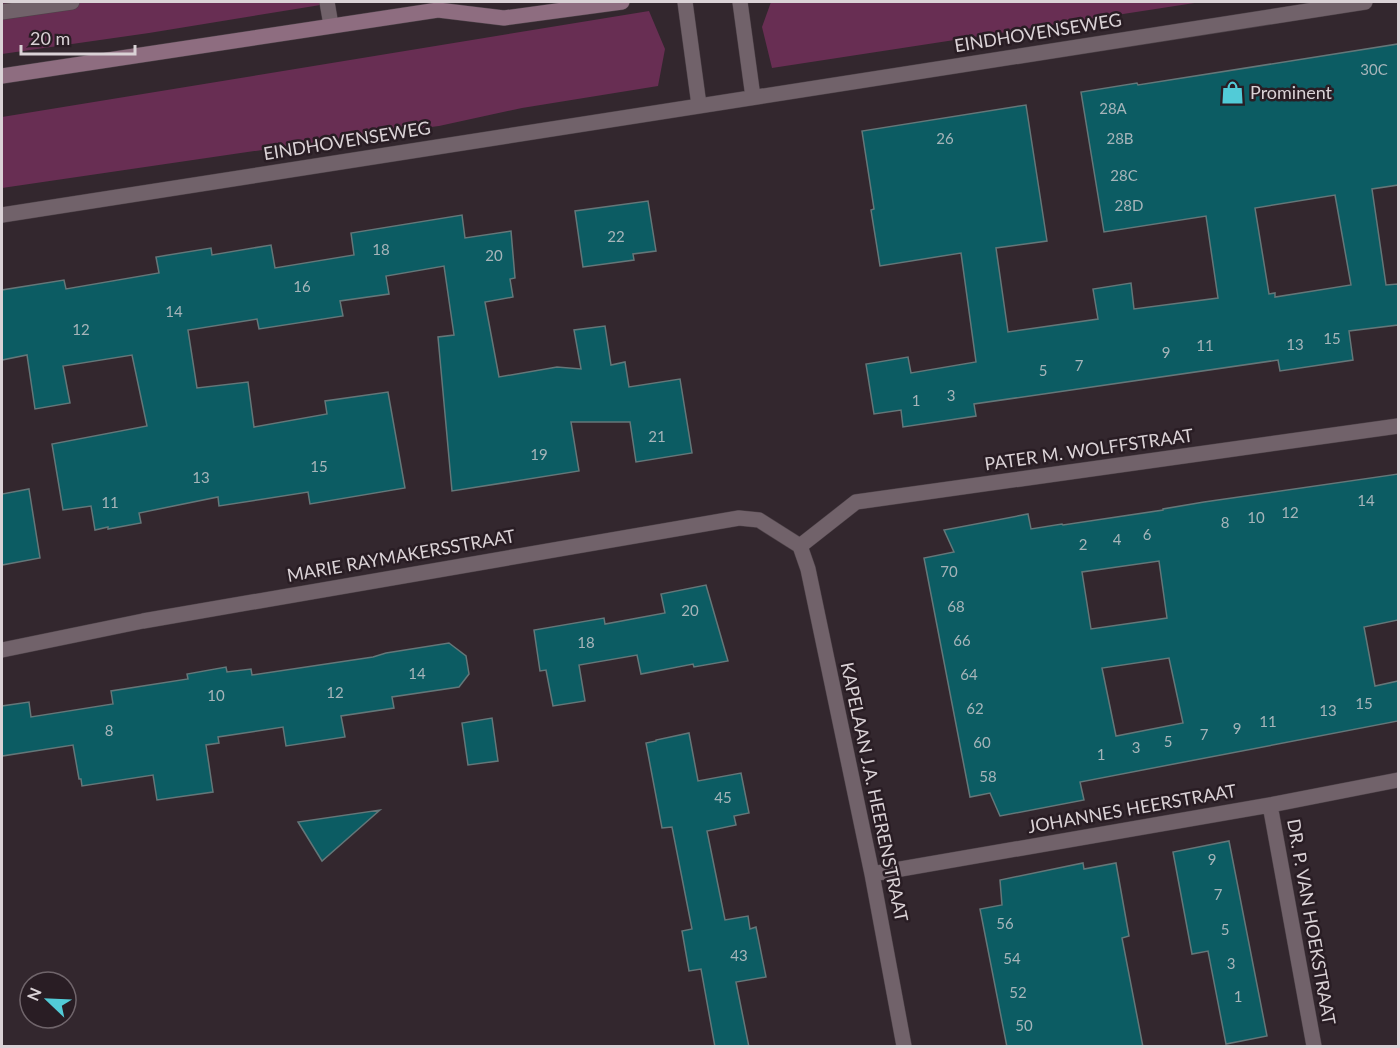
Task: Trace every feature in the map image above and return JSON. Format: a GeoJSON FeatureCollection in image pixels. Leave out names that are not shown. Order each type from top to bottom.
{"type":"FeatureCollection","features":[{"type":"Feature","properties":{"kind":"main road"},"geometry":{"type":"LineString","coordinates":[[438,10],[455,2]]}},
{"type":"Feature","properties":{"kind":"main road"},"geometry":{"type":"LineString","coordinates":[[2,76],[438,10],[504,18],[622,2]]}},
{"type":"Feature","properties":{"kind":"street"},"geometry":{"type":"LineString","coordinates":[[2,12],[72,2]]}},
{"type":"Feature","properties":{"kind":"street"},"geometry":{"type":"LineString","coordinates":[[327,2],[331,26]]}},
{"type":"Feature","properties":{"kind":"street"},"geometry":{"type":"LineString","coordinates":[[686,2],[699,105]]}},
{"type":"Feature","properties":{"kind":"street"},"geometry":{"type":"LineString","coordinates":[[740,2],[753,97]]}},
{"type":"Feature","properties":{"kind":"street","name":"EINDHOVENSEWEG"},"geometry":{"type":"LineString","coordinates":[[2,215],[1365,2]]}},
{"type":"Feature","properties":{"kind":"street","name":"PATER M. WOLFFSTRAAT"},"geometry":{"type":"LineString","coordinates":[[800,546],[856,502],[1398,426]]}},
{"type":"Feature","properties":{"kind":"street","name":"MARIE RAYMAKERSSTRAAT"},"geometry":{"type":"LineString","coordinates":[[2,650],[155,619],[739,518],[759,520],[800,546]]}},
{"type":"Feature","properties":{"kind":"street","name":"KAPELAAN J.A. HEERENSTRAAT"},"geometry":{"type":"LineString","coordinates":[[800,546],[808,569],[872,874],[904,1047]]}},
{"type":"Feature","properties":{"kind":"street","name":"JOHANNES HEERSTRAAT"},"geometry":{"type":"LineString","coordinates":[[872,874],[1270,805],[1398,780]]}},
{"type":"Feature","properties":{"kind":"street","name":"DR. P. VAN HOEKSTRAAT"},"geometry":{"type":"LineString","coordinates":[[1270,805],[1314,1047]]}},
{"type":"Feature","properties":{"kind":"shaded area"},"geometry":{"type":"Polygon","coordinates":[[[2,2],[339,2],[2,54],[2,2]]]}},
{"type":"Feature","properties":{"kind":"shaded area"},"geometry":{"type":"Polygon","coordinates":[[[771,2],[1201,2],[772,68],[762,27],[771,2]]]}},
{"type":"Feature","properties":{"kind":"shaded area"},"geometry":{"type":"Polygon","coordinates":[[[649,11],[665,49],[658,86],[522,108],[439,126],[2,188],[2,117],[649,11]]]}},
{"type":"Feature","properties":{"kind":"building"},"geometry":{"type":"Polygon","coordinates":[[[1398,44],[1398,185],[1372,189],[1386,285],[1398,284],[1398,325],[1349,331],[1353,360],[1280,371],[1278,360],[974,404],[976,416],[903,427],[901,410],[874,414],[866,364],[908,357],[911,373],[976,362],[961,253],[880,266],[862,131],[1026,105],[1047,241],[996,248],[1008,332],[1098,319],[1093,289],[1131,283],[1134,309],[1218,298],[1206,216],[1104,232],[1081,92],[1137,83],[1138,85],[1398,44]],[[1335,195],[1255,208],[1269,294],[1275,293],[1275,297],[1351,285],[1335,195]]]}},
{"type":"Feature","properties":{"kind":"building"},"geometry":{"type":"Polygon","coordinates":[[[648,201],[656,251],[633,254],[634,260],[583,267],[575,211],[648,201]]]}},
{"type":"Feature","properties":{"kind":"building"},"geometry":{"type":"Polygon","coordinates":[[[462,215],[465,238],[511,231],[515,278],[510,279],[513,297],[485,302],[499,377],[557,367],[581,369],[574,330],[605,326],[611,365],[625,362],[629,387],[680,379],[692,453],[636,462],[630,422],[571,422],[579,471],[452,491],[438,337],[454,335],[444,266],[386,276],[389,294],[340,301],[343,316],[259,329],[257,319],[188,330],[197,388],[248,382],[254,427],[327,414],[325,401],[388,392],[405,488],[310,504],[308,492],[219,506],[218,497],[139,513],[141,523],[95,530],[91,506],[63,510],[52,444],[147,426],[132,355],[63,366],[70,403],[35,409],[27,355],[2,360],[2,290],[64,280],[66,289],[159,273],[156,257],[211,248],[212,255],[271,245],[275,268],[354,255],[351,233],[462,215]]]}},
{"type":"Feature","properties":{"kind":"building"},"geometry":{"type":"Polygon","coordinates":[[[1398,474],[1398,620],[1364,627],[1375,686],[1398,681],[1398,721],[1080,782],[1084,800],[1000,816],[990,793],[970,797],[924,558],[954,552],[944,530],[1028,514],[1031,529],[1398,474]],[[1159,561],[1082,572],[1091,629],[1167,618],[1159,561]],[[1169,658],[1102,668],[1116,736],[1183,723],[1169,658]]]}},
{"type":"Feature","properties":{"kind":"building"},"geometry":{"type":"Polygon","coordinates":[[[29,489],[40,558],[2,565],[2,494],[29,489]]]}},
{"type":"Feature","properties":{"kind":"building"},"geometry":{"type":"Polygon","coordinates":[[[706,585],[728,661],[694,667],[693,664],[641,674],[637,655],[579,665],[585,701],[553,706],[546,670],[540,671],[534,630],[604,618],[605,624],[665,613],[661,594],[706,585]]]}},
{"type":"Feature","properties":{"kind":"building"},"geometry":{"type":"Polygon","coordinates":[[[449,643],[466,656],[469,674],[459,687],[392,697],[394,708],[341,716],[345,737],[286,746],[283,727],[218,737],[219,743],[206,745],[213,792],[157,800],[153,775],[82,786],[73,745],[2,756],[2,706],[29,702],[31,717],[113,704],[111,691],[188,679],[187,674],[226,667],[227,672],[251,669],[252,675],[449,643]]]}},
{"type":"Feature","properties":{"kind":"building"},"geometry":{"type":"Polygon","coordinates":[[[492,718],[498,761],[468,765],[462,723],[492,718]]]}},
{"type":"Feature","properties":{"kind":"building"},"geometry":{"type":"Polygon","coordinates":[[[689,733],[698,781],[741,773],[749,813],[734,816],[736,825],[707,831],[725,920],[748,916],[750,929],[756,927],[766,977],[736,982],[749,1047],[715,1047],[701,969],[689,971],[682,931],[692,929],[672,827],[662,828],[646,743],[689,733]]]}},
{"type":"Feature","properties":{"kind":"building"},"geometry":{"type":"Polygon","coordinates":[[[380,810],[322,861],[298,822],[380,810]]]}},
{"type":"Feature","properties":{"kind":"building"},"geometry":{"type":"Polygon","coordinates":[[[1229,841],[1267,1036],[1226,1044],[1208,951],[1192,954],[1173,852],[1229,841]]]}},
{"type":"Feature","properties":{"kind":"building"},"geometry":{"type":"Polygon","coordinates":[[[1083,863],[1084,869],[1116,863],[1129,936],[1122,938],[1143,1047],[1007,1047],[980,909],[1002,905],[1000,880],[1083,863]]]}},
{"type":"Feature","properties":{"kind":"place","name":"Prominent"},"geometry":{"type":"Point","coordinates":[1232,93]}}]}
